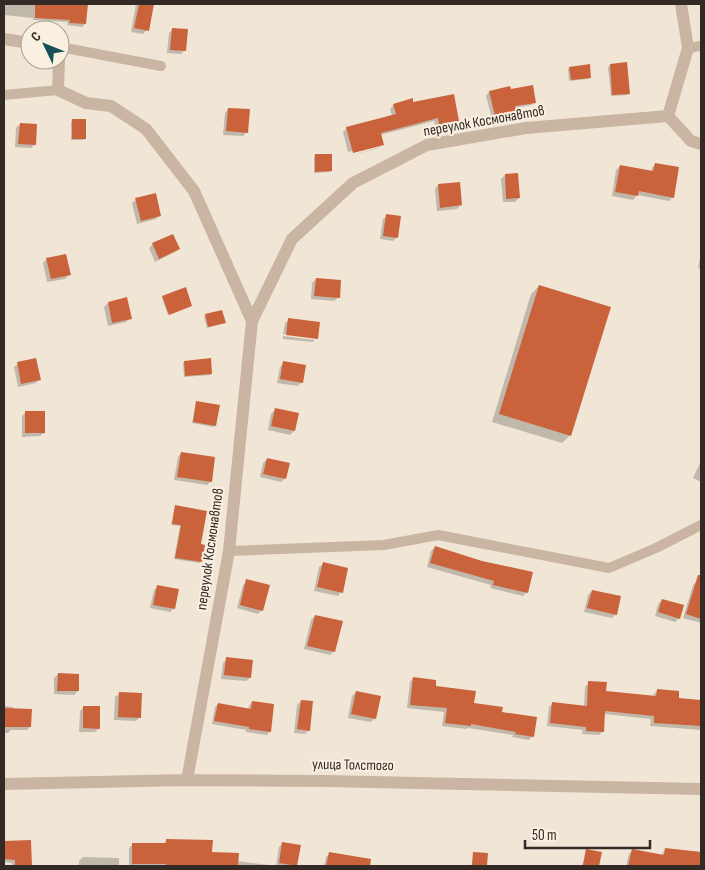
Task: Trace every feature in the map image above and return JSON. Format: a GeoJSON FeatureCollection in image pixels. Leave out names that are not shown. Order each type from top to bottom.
{"type":"FeatureCollection","features":[{"type":"Feature","properties":{"kind":"street"},"geometry":{"type":"LineString","coordinates":[[681,4],[688,48],[668,116],[691,142],[701,144]]}},
{"type":"Feature","properties":{"kind":"street"},"geometry":{"type":"LineString","coordinates":[[4,39],[20,41]]}},
{"type":"Feature","properties":{"kind":"street"},"geometry":{"type":"LineString","coordinates":[[58,90],[59,70]]}},
{"type":"Feature","properties":{"kind":"street","name":"переулок Космонавтов"},"geometry":{"type":"LineString","coordinates":[[58,90],[86,103],[111,106],[146,129],[194,191],[252,321]]}},
{"type":"Feature","properties":{"kind":"street","name":"переулок Космонавтов"},"geometry":{"type":"LineString","coordinates":[[186,780],[229,551],[252,321],[292,239],[353,183],[427,145],[526,128],[668,116]]}},
{"type":"Feature","properties":{"kind":"street","name":"улица Толстого"},"geometry":{"type":"LineString","coordinates":[[4,784],[186,780],[334,781],[701,790]]}},
{"type":"Feature","properties":{"kind":"lane"},"geometry":{"type":"LineString","coordinates":[[688,48],[701,46]]}},
{"type":"Feature","properties":{"kind":"lane"},"geometry":{"type":"LineString","coordinates":[[70,49],[161,66]]}},
{"type":"Feature","properties":{"kind":"lane"},"geometry":{"type":"LineString","coordinates":[[4,95],[58,90]]}},
{"type":"Feature","properties":{"kind":"lane"},"geometry":{"type":"LineString","coordinates":[[229,551],[384,545],[438,535],[609,568],[656,548],[701,525]]}},
{"type":"Feature","properties":{"kind":"building"},"geometry":{"type":"Polygon","coordinates":[[[35,4],[88,4],[86,24],[70,23],[70,20],[35,18],[35,4]]]}},
{"type":"Feature","properties":{"kind":"building"},"geometry":{"type":"Polygon","coordinates":[[[139,4],[154,4],[149,31],[134,28],[139,4]]]}},
{"type":"Feature","properties":{"kind":"building"},"geometry":{"type":"Polygon","coordinates":[[[172,28],[188,29],[186,51],[170,50],[172,28]]]}},
{"type":"Feature","properties":{"kind":"building"},"geometry":{"type":"Polygon","coordinates":[[[627,62],[630,94],[612,95],[610,64],[627,62]]]}},
{"type":"Feature","properties":{"kind":"building"},"geometry":{"type":"Polygon","coordinates":[[[590,64],[591,78],[571,80],[569,67],[590,64]]]}},
{"type":"Feature","properties":{"kind":"building"},"geometry":{"type":"Polygon","coordinates":[[[533,85],[536,103],[515,106],[516,111],[495,116],[489,91],[510,86],[511,89],[533,85]]]}},
{"type":"Feature","properties":{"kind":"building"},"geometry":{"type":"Polygon","coordinates":[[[454,94],[459,121],[439,125],[438,118],[381,133],[384,145],[353,153],[346,127],[396,114],[393,104],[413,98],[413,102],[454,94]]]}},
{"type":"Feature","properties":{"kind":"building"},"geometry":{"type":"Polygon","coordinates":[[[228,108],[250,109],[248,133],[226,131],[228,108]]]}},
{"type":"Feature","properties":{"kind":"building"},"geometry":{"type":"Polygon","coordinates":[[[72,119],[86,119],[86,139],[72,139],[72,119]]]}},
{"type":"Feature","properties":{"kind":"building"},"geometry":{"type":"Polygon","coordinates":[[[20,123],[37,124],[36,145],[18,144],[20,123]]]}},
{"type":"Feature","properties":{"kind":"building"},"geometry":{"type":"Polygon","coordinates":[[[315,154],[332,154],[332,171],[315,172],[315,154]]]}},
{"type":"Feature","properties":{"kind":"building"},"geometry":{"type":"Polygon","coordinates":[[[655,163],[679,167],[674,198],[639,191],[638,196],[615,192],[620,165],[653,171],[655,163]]]}},
{"type":"Feature","properties":{"kind":"building"},"geometry":{"type":"Polygon","coordinates":[[[518,173],[520,198],[506,199],[505,174],[518,173]]]}},
{"type":"Feature","properties":{"kind":"building"},"geometry":{"type":"Polygon","coordinates":[[[460,182],[462,205],[440,208],[438,184],[460,182]]]}},
{"type":"Feature","properties":{"kind":"building"},"geometry":{"type":"Polygon","coordinates":[[[156,193],[161,216],[141,221],[135,198],[156,193]]]}},
{"type":"Feature","properties":{"kind":"building"},"geometry":{"type":"Polygon","coordinates":[[[386,214],[401,216],[398,238],[383,236],[386,214]]]}},
{"type":"Feature","properties":{"kind":"building"},"geometry":{"type":"Polygon","coordinates":[[[173,234],[180,249],[159,259],[152,243],[173,234]]]}},
{"type":"Feature","properties":{"kind":"building"},"geometry":{"type":"Polygon","coordinates":[[[66,254],[71,275],[51,279],[46,258],[66,254]]]}},
{"type":"Feature","properties":{"kind":"building"},"geometry":{"type":"Polygon","coordinates":[[[316,278],[341,280],[340,298],[314,296],[316,278]]]}},
{"type":"Feature","properties":{"kind":"building"},"geometry":{"type":"Polygon","coordinates":[[[539,285],[611,307],[571,436],[499,414],[539,285]]]}},
{"type":"Feature","properties":{"kind":"building"},"geometry":{"type":"Polygon","coordinates":[[[186,287],[192,306],[169,315],[162,296],[186,287]]]}},
{"type":"Feature","properties":{"kind":"building"},"geometry":{"type":"Polygon","coordinates":[[[127,297],[132,319],[112,323],[108,302],[127,297]]]}},
{"type":"Feature","properties":{"kind":"building"},"geometry":{"type":"Polygon","coordinates":[[[222,310],[226,323],[208,327],[205,314],[222,310]]]}},
{"type":"Feature","properties":{"kind":"building"},"geometry":{"type":"Polygon","coordinates":[[[288,318],[320,322],[318,339],[286,335],[288,318]]]}},
{"type":"Feature","properties":{"kind":"building"},"geometry":{"type":"Polygon","coordinates":[[[36,358],[41,380],[21,384],[17,362],[36,358]]]}},
{"type":"Feature","properties":{"kind":"building"},"geometry":{"type":"Polygon","coordinates":[[[211,358],[212,374],[185,376],[184,361],[211,358]]]}},
{"type":"Feature","properties":{"kind":"building"},"geometry":{"type":"Polygon","coordinates":[[[283,361],[306,365],[303,383],[280,379],[283,361]]]}},
{"type":"Feature","properties":{"kind":"building"},"geometry":{"type":"Polygon","coordinates":[[[196,401],[220,405],[216,426],[193,422],[196,401]]]}},
{"type":"Feature","properties":{"kind":"building"},"geometry":{"type":"Polygon","coordinates":[[[275,408],[299,413],[295,431],[271,426],[275,408]]]}},
{"type":"Feature","properties":{"kind":"building"},"geometry":{"type":"Polygon","coordinates":[[[25,411],[45,411],[45,433],[25,433],[25,411]]]}},
{"type":"Feature","properties":{"kind":"building"},"geometry":{"type":"Polygon","coordinates":[[[181,452],[215,457],[212,482],[177,477],[181,452]]]}},
{"type":"Feature","properties":{"kind":"building"},"geometry":{"type":"Polygon","coordinates":[[[267,458],[290,463],[286,479],[263,474],[267,458]]]}},
{"type":"Feature","properties":{"kind":"building"},"geometry":{"type":"Polygon","coordinates":[[[175,505],[207,511],[201,544],[205,545],[202,562],[175,558],[181,525],[172,524],[175,505]]]}},
{"type":"Feature","properties":{"kind":"building"},"geometry":{"type":"Polygon","coordinates":[[[435,546],[482,561],[533,572],[528,593],[493,585],[494,581],[430,563],[435,546]]]}},
{"type":"Feature","properties":{"kind":"building"},"geometry":{"type":"Polygon","coordinates":[[[323,562],[348,568],[343,593],[317,587],[323,562]]]}},
{"type":"Feature","properties":{"kind":"building"},"geometry":{"type":"Polygon","coordinates":[[[698,575],[701,575],[701,619],[686,614],[698,575]]]}},
{"type":"Feature","properties":{"kind":"building"},"geometry":{"type":"Polygon","coordinates":[[[246,579],[270,585],[263,611],[240,605],[246,579]]]}},
{"type":"Feature","properties":{"kind":"building"},"geometry":{"type":"Polygon","coordinates":[[[157,585],[179,589],[175,609],[153,605],[157,585]]]}},
{"type":"Feature","properties":{"kind":"building"},"geometry":{"type":"Polygon","coordinates":[[[592,590],[621,596],[617,615],[587,608],[592,590]]]}},
{"type":"Feature","properties":{"kind":"building"},"geometry":{"type":"Polygon","coordinates":[[[662,599],[684,605],[680,619],[658,612],[662,599]]]}},
{"type":"Feature","properties":{"kind":"building"},"geometry":{"type":"Polygon","coordinates":[[[315,615],[343,621],[335,652],[307,646],[315,615]]]}},
{"type":"Feature","properties":{"kind":"building"},"geometry":{"type":"Polygon","coordinates":[[[226,657],[253,660],[251,678],[224,675],[226,657]]]}},
{"type":"Feature","properties":{"kind":"building"},"geometry":{"type":"Polygon","coordinates":[[[58,673],[79,674],[79,691],[57,691],[58,673]]]}},
{"type":"Feature","properties":{"kind":"building"},"geometry":{"type":"Polygon","coordinates":[[[413,677],[436,680],[436,686],[476,691],[474,703],[503,707],[502,712],[537,717],[534,737],[471,724],[471,726],[445,723],[447,708],[410,705],[413,677]]]}},
{"type":"Feature","properties":{"kind":"building"},"geometry":{"type":"Polygon","coordinates":[[[588,681],[607,682],[606,691],[656,696],[657,689],[679,691],[679,698],[701,700],[701,726],[654,723],[654,716],[605,711],[604,732],[586,731],[586,727],[550,723],[552,702],[587,706],[588,681]]]}},
{"type":"Feature","properties":{"kind":"building"},"geometry":{"type":"Polygon","coordinates":[[[356,691],[381,696],[376,719],[351,714],[356,691]]]}},
{"type":"Feature","properties":{"kind":"building"},"geometry":{"type":"Polygon","coordinates":[[[119,692],[142,693],[141,718],[118,717],[119,692]]]}},
{"type":"Feature","properties":{"kind":"building"},"geometry":{"type":"Polygon","coordinates":[[[301,700],[313,701],[310,731],[297,729],[301,700]]]}},
{"type":"Feature","properties":{"kind":"building"},"geometry":{"type":"Polygon","coordinates":[[[252,701],[274,704],[271,732],[214,721],[218,703],[251,709],[252,701]]]}},
{"type":"Feature","properties":{"kind":"building"},"geometry":{"type":"Polygon","coordinates":[[[83,706],[100,706],[100,729],[83,728],[83,706]]]}},
{"type":"Feature","properties":{"kind":"building"},"geometry":{"type":"Polygon","coordinates":[[[4,708],[32,709],[31,727],[4,727],[4,708]]]}},
{"type":"Feature","properties":{"kind":"building"},"geometry":{"type":"Polygon","coordinates":[[[166,839],[213,840],[212,852],[239,853],[238,866],[132,864],[132,843],[166,843],[166,839]]]}},
{"type":"Feature","properties":{"kind":"building"},"geometry":{"type":"Polygon","coordinates":[[[31,840],[32,866],[15,866],[15,860],[4,859],[4,841],[31,840]]]}},
{"type":"Feature","properties":{"kind":"building"},"geometry":{"type":"Polygon","coordinates":[[[282,842],[301,845],[297,866],[279,863],[282,842]]]}},
{"type":"Feature","properties":{"kind":"building"},"geometry":{"type":"Polygon","coordinates":[[[665,848],[701,852],[701,866],[628,866],[632,849],[664,855],[665,848]]]}},
{"type":"Feature","properties":{"kind":"building"},"geometry":{"type":"Polygon","coordinates":[[[586,849],[602,852],[599,866],[583,866],[586,849]]]}},
{"type":"Feature","properties":{"kind":"building"},"geometry":{"type":"Polygon","coordinates":[[[329,852],[371,859],[370,866],[326,866],[329,852]]]}},
{"type":"Feature","properties":{"kind":"building"},"geometry":{"type":"Polygon","coordinates":[[[473,852],[488,853],[487,866],[472,866],[473,852]]]}}]}
